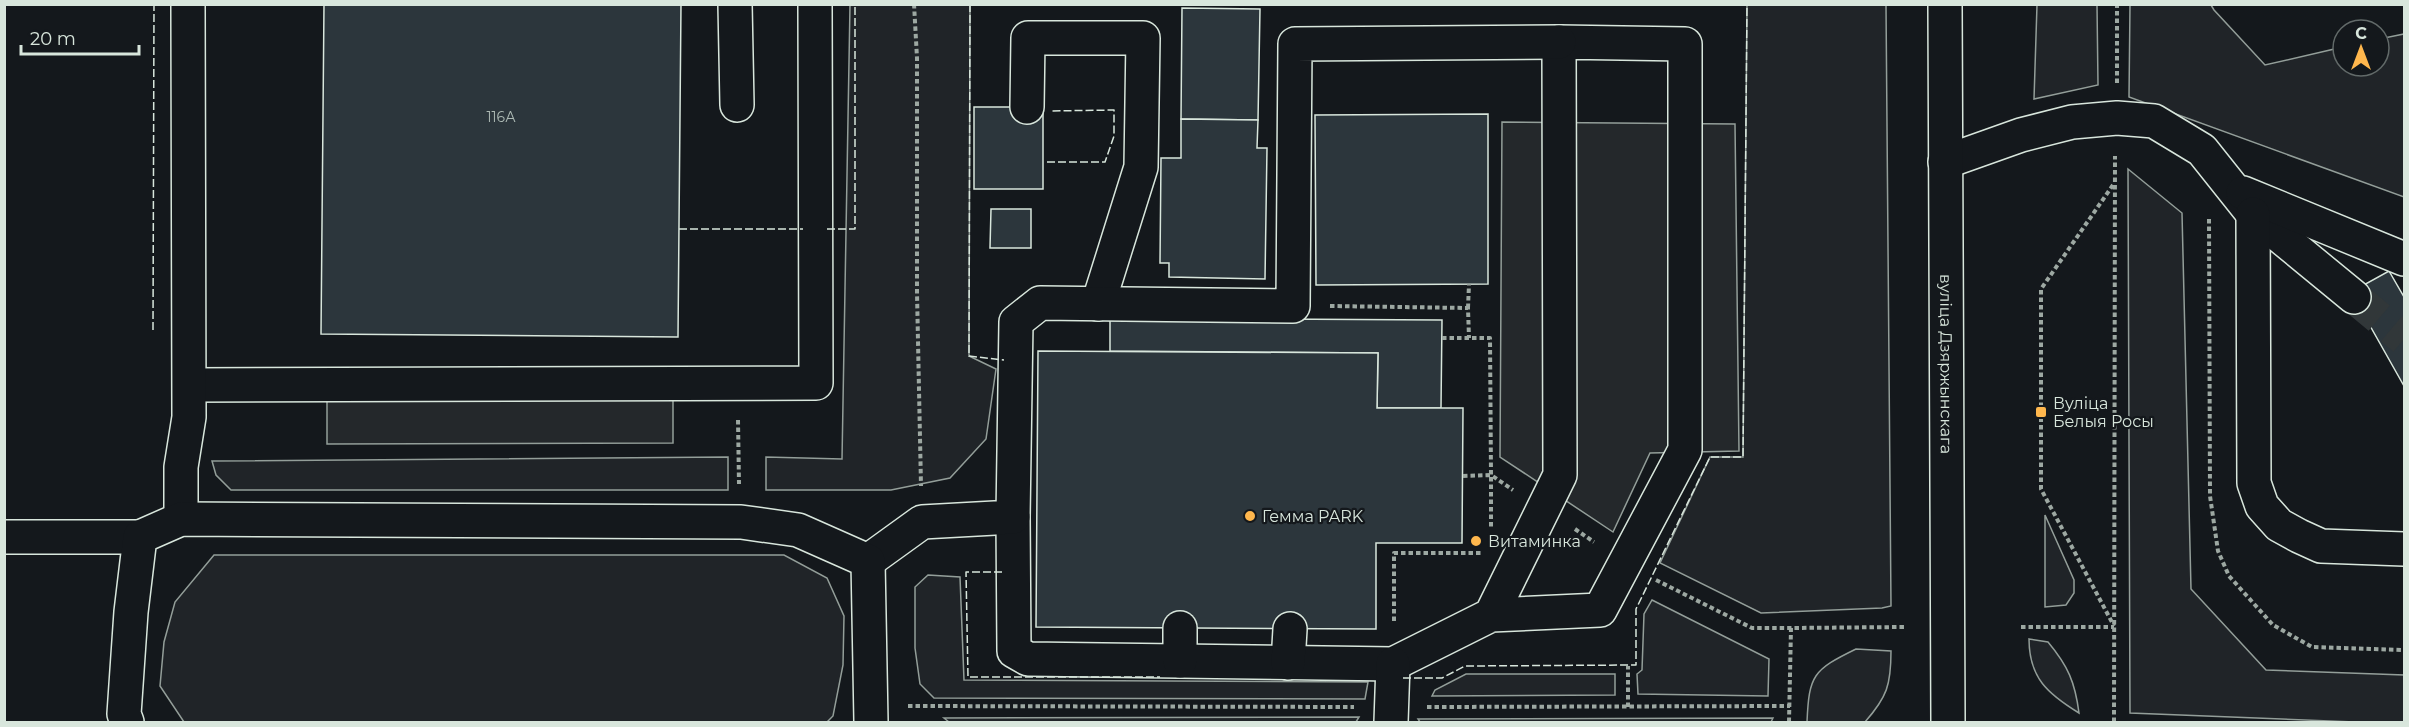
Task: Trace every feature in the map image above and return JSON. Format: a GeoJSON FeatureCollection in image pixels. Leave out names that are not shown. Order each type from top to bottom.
{"type":"FeatureCollection","features":[{"type":"Feature","properties":{"kind":"main road"},"geometry":{"type":"LineString","coordinates":[[181,519],[181,467],[189,417],[188,4]]}},
{"type":"Feature","properties":{"kind":"main road"},"geometry":{"type":"LineString","coordinates":[[735,4],[737,105]]}},
{"type":"Feature","properties":{"kind":"main road"},"geometry":{"type":"LineString","coordinates":[[189,385],[816,383],[815,4]]}},
{"type":"Feature","properties":{"kind":"main road","name":"вуліца Дзяржынскага"},"geometry":{"type":"LineString","coordinates":[[1945,4],[1948,723]]}},
{"type":"Feature","properties":{"kind":"main road"},"geometry":{"type":"LineString","coordinates":[[1027,107],[1028,38],[1143,38],[1141,168],[1098,304]]}},
{"type":"Feature","properties":{"kind":"main road"},"geometry":{"type":"LineString","coordinates":[[1491,615],[1560,475],[1559,42]]}},
{"type":"Feature","properties":{"kind":"main road"},"geometry":{"type":"LineString","coordinates":[[1559,42],[1685,44],[1685,450],[1600,610],[1491,615],[1393,664],[1028,659],[1014,651],[1013,517],[1016,322],[1040,303],[1293,306],[1295,44],[1559,42]]}},
{"type":"Feature","properties":{"kind":"main road"},"geometry":{"type":"LineString","coordinates":[[1945,162],[2021,135],[2072,123],[2117,118],[2154,121],[2202,150],[2253,214],[2354,297]]}},
{"type":"Feature","properties":{"kind":"main road"},"geometry":{"type":"LineString","coordinates":[[2233,189],[2404,259]]}},
{"type":"Feature","properties":{"kind":"main road"},"geometry":{"type":"LineString","coordinates":[[2253,214],[2254,483],[2262,506],[2279,525],[2321,546],[2404,549]]}},
{"type":"Feature","properties":{"kind":"main road"},"geometry":{"type":"LineString","coordinates":[[868,561],[922,522],[1013,517]]}},
{"type":"Feature","properties":{"kind":"main road"},"geometry":{"type":"LineString","coordinates":[[4,537],[140,537],[181,519],[741,522],[798,530],[868,561]]}},
{"type":"Feature","properties":{"kind":"main road"},"geometry":{"type":"LineString","coordinates":[[128,723],[124,714],[131,612],[140,537]]}},
{"type":"Feature","properties":{"kind":"main road"},"geometry":{"type":"LineString","coordinates":[[868,561],[871,714]]}},
{"type":"Feature","properties":{"kind":"main road"},"geometry":{"type":"LineString","coordinates":[[1180,628],[1180,661]]}},
{"type":"Feature","properties":{"kind":"main road"},"geometry":{"type":"LineString","coordinates":[[1288,663],[1290,629]]}},
{"type":"Feature","properties":{"kind":"main road"},"geometry":{"type":"LineString","coordinates":[[1391,715],[1393,664]]}},
{"type":"Feature","properties":{"kind":"path"},"geometry":{"type":"LineString","coordinates":[[914,4],[917,58],[917,293],[922,522]]}},
{"type":"Feature","properties":{"kind":"path"},"geometry":{"type":"LineString","coordinates":[[2114,723],[2114,184],[2117,118],[2117,4]]}},
{"type":"Feature","properties":{"kind":"path"},"geometry":{"type":"LineString","coordinates":[[2114,184],[2041,289],[2041,489],[2114,627]]}},
{"type":"Feature","properties":{"kind":"path"},"geometry":{"type":"LineString","coordinates":[[1469,284],[1469,338]]}},
{"type":"Feature","properties":{"kind":"path"},"geometry":{"type":"LineString","coordinates":[[1293,306],[1468,308]]}},
{"type":"Feature","properties":{"kind":"path"},"geometry":{"type":"LineString","coordinates":[[1442,338],[1490,338],[1491,533]]}},
{"type":"Feature","properties":{"kind":"path"},"geometry":{"type":"LineString","coordinates":[[738,410],[739,479]]}},
{"type":"Feature","properties":{"kind":"path"},"geometry":{"type":"LineString","coordinates":[[1463,476],[1491,475]]}},
{"type":"Feature","properties":{"kind":"path"},"geometry":{"type":"LineString","coordinates":[[1393,664],[1394,553],[1482,553]]}},
{"type":"Feature","properties":{"kind":"path"},"geometry":{"type":"LineString","coordinates":[[1652,578],[1752,628],[1904,627]]}},
{"type":"Feature","properties":{"kind":"path"},"geometry":{"type":"LineString","coordinates":[[2021,627],[2114,627]]}},
{"type":"Feature","properties":{"kind":"path"},"geometry":{"type":"LineString","coordinates":[[1789,723],[1791,628]]}},
{"type":"Feature","properties":{"kind":"path"},"geometry":{"type":"LineString","coordinates":[[1628,666],[1628,707]]}},
{"type":"Feature","properties":{"kind":"path"},"geometry":{"type":"LineString","coordinates":[[871,714],[1391,715],[1628,707],[1790,706]]}},
{"type":"Feature","properties":{"kind":"shaded area"},"geometry":{"type":"Polygon","coordinates":[[[850,5],[970,5],[969,356],[996,369],[986,439],[950,478],[891,490],[766,490],[766,457],[842,459],[850,5]]]}},
{"type":"Feature","properties":{"kind":"shaded area"},"geometry":{"type":"Polygon","coordinates":[[[1747,5],[1886,5],[1891,606],[1761,613],[1660,563],[1710,457],[1743,457],[1747,5]]]}},
{"type":"Feature","properties":{"kind":"shaded area"},"geometry":{"type":"Polygon","coordinates":[[[2037,5],[2097,5],[2098,85],[2034,99],[2037,5]]]}},
{"type":"Feature","properties":{"kind":"shaded area"},"geometry":{"type":"Polygon","coordinates":[[[2130,5],[2211,5],[2265,65],[2331,50],[2331,78],[2391,78],[2391,37],[2404,34],[2404,197],[2129,97],[2130,5]]]}},
{"type":"Feature","properties":{"kind":"shaded area"},"geometry":{"type":"Polygon","coordinates":[[[1502,122],[1735,124],[1739,451],[1650,453],[1613,532],[1500,457],[1502,122]]]}},
{"type":"Feature","properties":{"kind":"shaded area"},"geometry":{"type":"Polygon","coordinates":[[[2128,169],[2182,213],[2191,589],[2266,670],[2404,675],[2404,722],[2130,713],[2128,169]]]}},
{"type":"Feature","properties":{"kind":"shaded area"},"geometry":{"type":"Polygon","coordinates":[[[673,383],[673,443],[327,444],[327,385],[673,383]]]}},
{"type":"Feature","properties":{"kind":"shaded area"},"geometry":{"type":"Polygon","coordinates":[[[728,457],[728,490],[231,490],[216,475],[212,461],[728,457]]]}},
{"type":"Feature","properties":{"kind":"shaded area"},"geometry":{"type":"Polygon","coordinates":[[[2045,515],[2074,580],[2074,593],[2066,605],[2045,607],[2045,515]]]}},
{"type":"Feature","properties":{"kind":"shaded area"},"geometry":{"type":"Polygon","coordinates":[[[214,555],[784,555],[827,578],[844,616],[843,665],[833,716],[827,722],[184,722],[160,686],[164,642],[175,602],[214,555]]]}},
{"type":"Feature","properties":{"kind":"shaded area"},"geometry":{"type":"Polygon","coordinates":[[[928,575],[960,577],[964,680],[1368,682],[1365,699],[934,698],[920,684],[915,648],[915,587],[928,575]]]}},
{"type":"Feature","properties":{"kind":"shaded area"},"geometry":{"type":"Polygon","coordinates":[[[1652,600],[1769,659],[1768,696],[1638,694],[1637,674],[1642,670],[1644,614],[1652,600]]]}},
{"type":"Feature","properties":{"kind":"shaded area"},"geometry":{"type":"Polygon","coordinates":[[[2029,639],[2048,642],[2061,659],[2073,683],[2079,713],[2058,699],[2042,684],[2032,664],[2029,639]]]}},
{"type":"Feature","properties":{"kind":"shaded area"},"geometry":{"type":"Polygon","coordinates":[[[1856,649],[1891,651],[1889,682],[1883,698],[1865,722],[1807,722],[1809,694],[1816,676],[1830,663],[1856,649]]]}},
{"type":"Feature","properties":{"kind":"shaded area"},"geometry":{"type":"Polygon","coordinates":[[[1466,674],[1615,674],[1615,695],[1432,696],[1435,690],[1466,674]]]}},
{"type":"Feature","properties":{"kind":"shaded area"},"geometry":{"type":"Polygon","coordinates":[[[1359,717],[1356,722],[949,722],[944,718],[1359,717]]]}},
{"type":"Feature","properties":{"kind":"shaded area"},"geometry":{"type":"Polygon","coordinates":[[[1773,718],[1771,722],[1420,722],[1418,719],[1773,718]]]}},
{"type":"Feature","properties":{"kind":"building"},"geometry":{"type":"Polygon","coordinates":[[[324,4],[681,4],[678,337],[321,334],[324,4]]]}},
{"type":"Feature","properties":{"kind":"building"},"geometry":{"type":"Polygon","coordinates":[[[1182,8],[1260,9],[1258,120],[1181,119],[1182,8]]]}},
{"type":"Feature","properties":{"kind":"building"},"geometry":{"type":"Polygon","coordinates":[[[974,107],[1043,107],[1043,189],[974,189],[974,107]]]}},
{"type":"Feature","properties":{"kind":"building"},"geometry":{"type":"Polygon","coordinates":[[[1488,114],[1488,284],[1316,285],[1315,115],[1488,114]]]}},
{"type":"Feature","properties":{"kind":"building"},"geometry":{"type":"Polygon","coordinates":[[[1181,119],[1258,120],[1257,148],[1267,148],[1265,279],[1169,277],[1169,263],[1160,263],[1161,158],[1181,158],[1181,119]]]}},
{"type":"Feature","properties":{"kind":"building"},"geometry":{"type":"Polygon","coordinates":[[[991,209],[1031,209],[1031,248],[990,248],[991,209]]]}},
{"type":"Feature","properties":{"kind":"building"},"geometry":{"type":"Polygon","coordinates":[[[2389,271],[2404,297],[2404,386],[2351,292],[2389,271]]]}},
{"type":"Feature","properties":{"kind":"building"},"geometry":{"type":"Polygon","coordinates":[[[1110,318],[1442,320],[1441,408],[1377,408],[1378,353],[1110,351],[1110,318]]]}},
{"type":"Feature","properties":{"kind":"building","name":"Гемма PARK"},"geometry":{"type":"Polygon","coordinates":[[[1038,351],[1378,353],[1377,408],[1463,408],[1462,543],[1376,543],[1376,629],[1036,627],[1038,351]]]}},
{"type":"Feature","properties":{"kind":"tunnel"},"geometry":{"type":"LineString","coordinates":[[2354,297],[2404,339]]}},
{"type":"Feature","properties":{"kind":"fence"},"geometry":{"type":"LineString","coordinates":[[153,330],[154,4]]}},
{"type":"Feature","properties":{"kind":"fence"},"geometry":{"type":"LineString","coordinates":[[827,229],[855,229],[855,4]]}},
{"type":"Feature","properties":{"kind":"fence"},"geometry":{"type":"LineString","coordinates":[[970,4],[969,356],[1004,360]]}},
{"type":"Feature","properties":{"kind":"fence"},"geometry":{"type":"LineString","coordinates":[[1403,678],[1442,678],[1465,666],[1636,665],[1636,609],[1710,457],[1743,457],[1747,4]]}},
{"type":"Feature","properties":{"kind":"fence"},"geometry":{"type":"LineString","coordinates":[[1047,162],[1105,162],[1114,136],[1114,110],[1050,111]]}},
{"type":"Feature","properties":{"kind":"fence"},"geometry":{"type":"LineString","coordinates":[[679,229],[803,229]]}},
{"type":"Feature","properties":{"kind":"fence"},"geometry":{"type":"LineString","coordinates":[[1002,572],[966,572],[968,677],[1160,677]]}},
{"type":"Feature","properties":{"kind":"place","name":"Вуліца Белыя Росы"},"geometry":{"type":"Point","coordinates":[2041,412]}},
{"type":"Feature","properties":{"kind":"place","name":"Гемма PARK"},"geometry":{"type":"Point","coordinates":[1250,516]}},
{"type":"Feature","properties":{"kind":"place","name":"Витаминка"},"geometry":{"type":"Point","coordinates":[1476,541]}}]}
